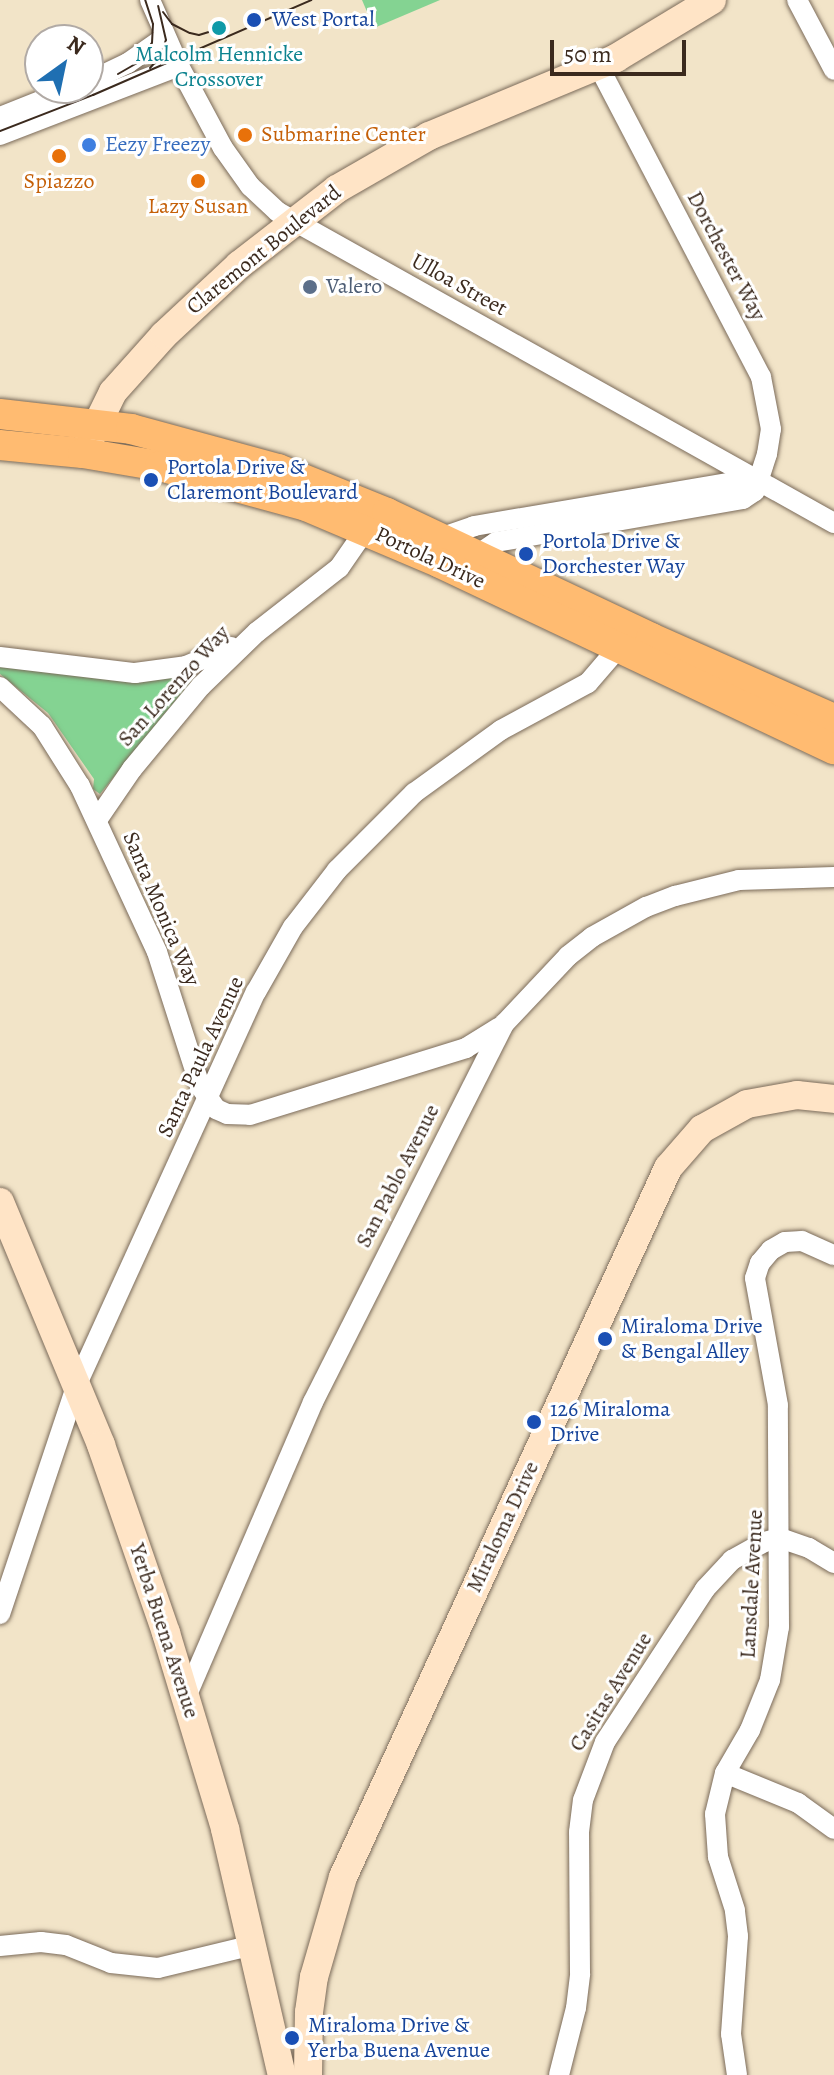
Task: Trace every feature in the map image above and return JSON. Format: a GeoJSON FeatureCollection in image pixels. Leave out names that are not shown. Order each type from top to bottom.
{"type":"FeatureCollection","features":[{"type":"Feature","properties":{"kind":"main road","name":"Portola Drive"},"geometry":{"type":"LineString","coordinates":[[0,414],[96,423],[175,439],[278,469],[440,538],[664,644],[834,719]]}},
{"type":"Feature","properties":{"kind":"main road","name":"Portola Drive"},"geometry":{"type":"LineString","coordinates":[[0,445],[83,453],[220,480],[366,529],[834,749]]}},
{"type":"Feature","properties":{"kind":"street","name":"Ulloa Street"},"geometry":{"type":"LineString","coordinates":[[150,0],[179,66],[236,168],[265,201],[292,222],[758,478],[834,523]]}},
{"type":"Feature","properties":{"kind":"street","name":"Claremont Boulevard"},"geometry":{"type":"LineString","coordinates":[[83,453],[113,392],[153,346],[239,265],[292,222],[367,170],[429,136],[599,67],[712,0]]}},
{"type":"Feature","properties":{"kind":"street"},"geometry":{"type":"LineString","coordinates":[[797,0],[834,70]]}},
{"type":"Feature","properties":{"kind":"street"},"geometry":{"type":"LineString","coordinates":[[104,74],[128,63],[165,37]]}},
{"type":"Feature","properties":{"kind":"street"},"geometry":{"type":"LineString","coordinates":[[0,135],[179,66]]}},
{"type":"Feature","properties":{"kind":"street","name":"Dorchester Way"},"geometry":{"type":"LineString","coordinates":[[599,67],[761,377],[771,429],[767,454],[758,478]]}},
{"type":"Feature","properties":{"kind":"street"},"geometry":{"type":"LineString","coordinates":[[0,117],[33,104]]}},
{"type":"Feature","properties":{"kind":"street"},"geometry":{"type":"LineString","coordinates":[[440,538],[474,526],[758,478],[753,493],[743,499],[496,542],[477,555]]}},
{"type":"Feature","properties":{"kind":"street","name":"San Lorenzo Way"},"geometry":{"type":"LineString","coordinates":[[97,820],[175,715],[225,660],[339,568],[366,529]]}},
{"type":"Feature","properties":{"kind":"street"},"geometry":{"type":"LineString","coordinates":[[0,657],[135,673],[159,671],[212,657],[257,632]]}},
{"type":"Feature","properties":{"kind":"street","name":"Santa Paula Avenue"},"geometry":{"type":"LineString","coordinates":[[0,1614],[77,1384],[274,958],[337,870],[414,793],[501,730],[588,683],[619,647]]}},
{"type":"Feature","properties":{"kind":"street","name":"Santa Monica Way"},"geometry":{"type":"LineString","coordinates":[[0,687],[42,726],[62,753],[97,820],[157,952],[207,1100]]}},
{"type":"Feature","properties":{"kind":"street","name":"San Pablo Avenue"},"geometry":{"type":"LineString","coordinates":[[186,1697],[326,1375],[504,1024],[568,956],[592,937],[646,907],[675,896],[739,880],[834,877]]}},
{"type":"Feature","properties":{"kind":"street"},"geometry":{"type":"LineString","coordinates":[[207,1100],[227,1114],[250,1115],[466,1048],[504,1024]]}},
{"type":"Feature","properties":{"kind":"street","name":"Miraloma Drive"},"geometry":{"type":"LineString","coordinates":[[294,2071],[314,1977],[343,1877],[668,1168],[702,1129],[747,1104],[797,1095],[834,1099]]}},
{"type":"Feature","properties":{"kind":"street","name":"Yerba Buena Avenue"},"geometry":{"type":"LineString","coordinates":[[0,1202],[77,1384],[132,1531],[186,1697],[225,1829],[253,1945],[294,2071]]}},
{"type":"Feature","properties":{"kind":"street","name":"Lansdale Avenue"},"geometry":{"type":"LineString","coordinates":[[737,2075],[731,2034],[738,1936],[735,1910],[714,1837],[718,1794],[725,1773],[750,1730],[770,1680],[779,1627],[778,1405],[755,1278],[760,1263],[771,1250],[785,1242],[802,1241],[834,1255]]}},
{"type":"Feature","properties":{"kind":"street"},"geometry":{"type":"LineString","coordinates":[[780,1538],[809,1548],[834,1563]]}},
{"type":"Feature","properties":{"kind":"street","name":"Casitas Avenue"},"geometry":{"type":"LineString","coordinates":[[559,2075],[576,2008],[580,1973],[579,1832],[591,1770],[605,1742],[718,1573],[748,1549],[780,1538]]}},
{"type":"Feature","properties":{"kind":"street"},"geometry":{"type":"LineString","coordinates":[[725,1773],[798,1803],[834,1829]]}},
{"type":"Feature","properties":{"kind":"street"},"geometry":{"type":"LineString","coordinates":[[0,1946],[41,1942],[66,1945],[111,1963],[158,1968],[253,1945]]}},
{"type":"Feature","properties":{"kind":"green space"},"geometry":{"type":"Polygon","coordinates":[[[362,0],[440,0],[374,28],[362,0]]]}},
{"type":"Feature","properties":{"kind":"green space"},"geometry":{"type":"Polygon","coordinates":[[[0,662],[194,672],[196,675],[100,794],[93,789],[94,779],[48,713],[0,674],[0,662]]]}},
{"type":"Feature","properties":{"kind":"tram line"},"geometry":{"type":"LineString","coordinates":[[118,74],[139,62],[152,43],[153,24],[145,0]]}},
{"type":"Feature","properties":{"kind":"tram line"},"geometry":{"type":"LineString","coordinates":[[0,131],[93,95],[311,0]]}},
{"type":"Feature","properties":{"kind":"tram line"},"geometry":{"type":"LineString","coordinates":[[150,68],[160,57],[166,40],[158,6]]}},
{"type":"Feature","properties":{"kind":"tram line"},"geometry":{"type":"LineString","coordinates":[[163,12],[172,24],[190,33],[199,35],[226,27]]}},
{"type":"Feature","properties":{"kind":"place","name":"West Portal"},"geometry":{"type":"Point","coordinates":[254,20]}},
{"type":"Feature","properties":{"kind":"place","name":"Malcolm Hennicke Crossover"},"geometry":{"type":"Point","coordinates":[219,28]}},
{"type":"Feature","properties":{"kind":"place","name":"Submarine Center"},"geometry":{"type":"Point","coordinates":[245,135]}},
{"type":"Feature","properties":{"kind":"place","name":"Eezy Freezy"},"geometry":{"type":"Point","coordinates":[89,145]}},
{"type":"Feature","properties":{"kind":"place","name":"Spiazzo"},"geometry":{"type":"Point","coordinates":[59,156]}},
{"type":"Feature","properties":{"kind":"place","name":"Lazy Susan"},"geometry":{"type":"Point","coordinates":[198,181]}},
{"type":"Feature","properties":{"kind":"place","name":"Valero"},"geometry":{"type":"Point","coordinates":[310,287]}},
{"type":"Feature","properties":{"kind":"place","name":"Portola Drive & Claremont Boulevard"},"geometry":{"type":"Point","coordinates":[151,480]}},
{"type":"Feature","properties":{"kind":"place","name":"Portola Drive & Dorchester Way"},"geometry":{"type":"Point","coordinates":[526,554]}},
{"type":"Feature","properties":{"kind":"place","name":"Miraloma Drive & Bengal Alley"},"geometry":{"type":"Point","coordinates":[605,1339]}},
{"type":"Feature","properties":{"kind":"place","name":"126 Miraloma Drive"},"geometry":{"type":"Point","coordinates":[534,1422]}},
{"type":"Feature","properties":{"kind":"place","name":"Miraloma Drive & Yerba Buena Avenue"},"geometry":{"type":"Point","coordinates":[292,2038]}}]}
